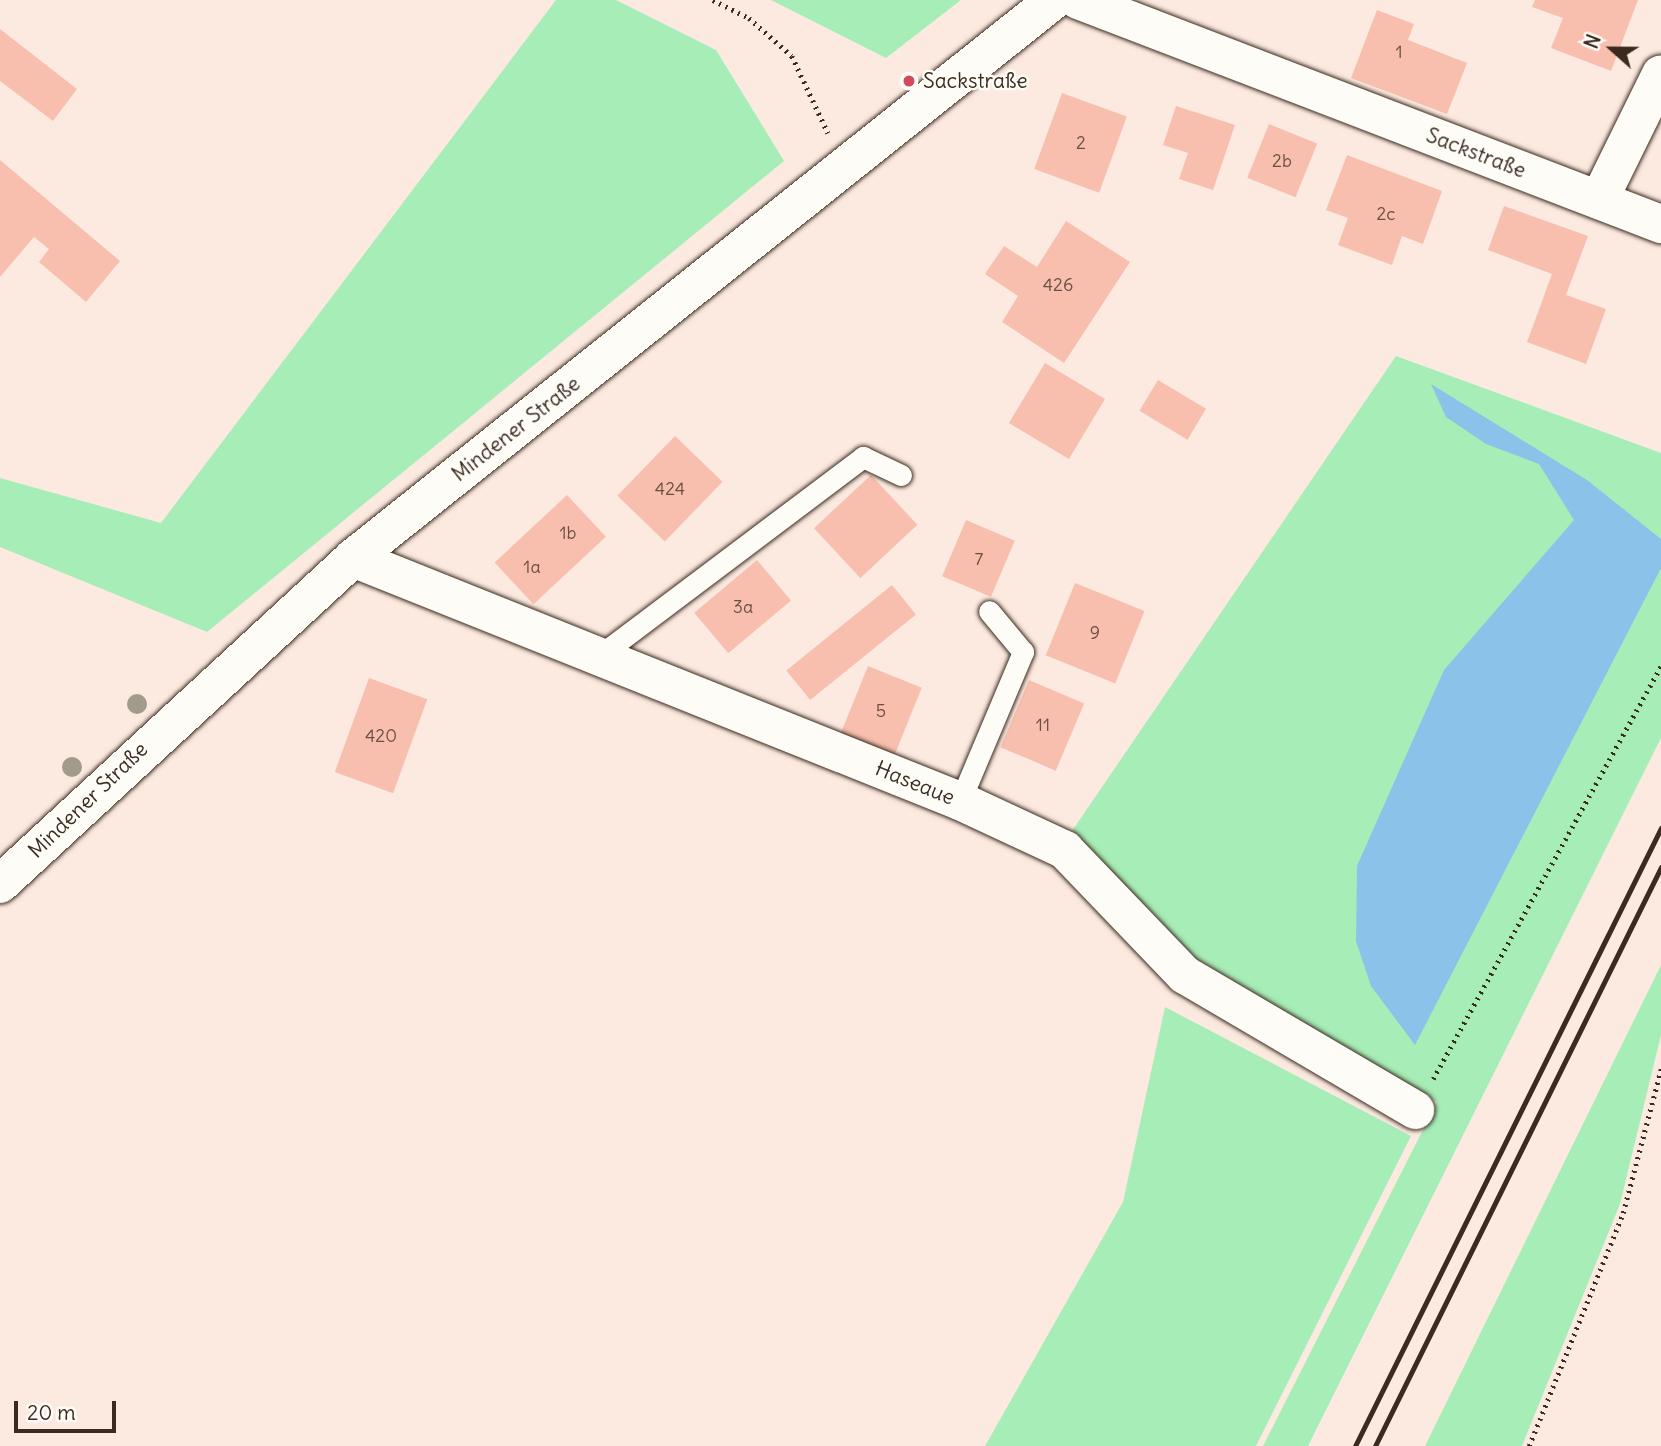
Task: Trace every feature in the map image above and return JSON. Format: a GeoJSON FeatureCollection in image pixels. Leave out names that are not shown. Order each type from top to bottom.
{"type":"FeatureCollection","features":[{"type":"Feature","properties":{"kind":"street","name":"Mindener Straße"},"geometry":{"type":"LineString","coordinates":[[0,884],[353,558],[1054,0]]}},
{"type":"Feature","properties":{"kind":"street","name":"Sackstraße"},"geometry":{"type":"LineString","coordinates":[[1078,0],[1661,224]]}},
{"type":"Feature","properties":{"kind":"street"},"geometry":{"type":"LineString","coordinates":[[1599,200],[1661,74]]}},
{"type":"Feature","properties":{"kind":"street","name":"Haseaue"},"geometry":{"type":"LineString","coordinates":[[353,558],[960,801],[1065,850],[1185,975],[1415,1110]]}},
{"type":"Feature","properties":{"kind":"lane"},"geometry":{"type":"LineString","coordinates":[[599,656],[863,457],[901,475]]}},
{"type":"Feature","properties":{"kind":"lane"},"geometry":{"type":"LineString","coordinates":[[960,801],[1023,652],[989,611]]}},
{"type":"Feature","properties":{"kind":"path"},"geometry":{"type":"LineString","coordinates":[[713,0],[749,18],[792,56],[844,169]]}},
{"type":"Feature","properties":{"kind":"path"},"geometry":{"type":"LineString","coordinates":[[1415,1110],[1661,666]]}},
{"type":"Feature","properties":{"kind":"path"},"geometry":{"type":"LineString","coordinates":[[1529,1446],[1623,1213],[1661,1069]]}},
{"type":"Feature","properties":{"kind":"green space"},"geometry":{"type":"Polygon","coordinates":[[[556,0],[616,0],[716,50],[784,161],[207,632],[0,547],[0,478],[161,523],[556,0]]]}},
{"type":"Feature","properties":{"kind":"green space"},"geometry":{"type":"Polygon","coordinates":[[[771,0],[961,0],[886,58],[771,0]]]}},
{"type":"Feature","properties":{"kind":"green space"},"geometry":{"type":"Polygon","coordinates":[[[1396,356],[1661,453],[1661,738],[1308,1446],[1263,1446],[1437,1102],[1197,959],[1072,831],[1396,356]]]}},
{"type":"Feature","properties":{"kind":"green space"},"geometry":{"type":"Polygon","coordinates":[[[1661,965],[1661,1035],[1620,1204],[1522,1446],[1425,1446],[1661,965]]]}},
{"type":"Feature","properties":{"kind":"green space"},"geometry":{"type":"Polygon","coordinates":[[[1165,1007],[1411,1136],[1256,1446],[985,1446],[1123,1202],[1165,1007]]]}},
{"type":"Feature","properties":{"kind":"water"},"geometry":{"type":"Polygon","coordinates":[[[1431,384],[1587,480],[1661,539],[1661,568],[1415,1045],[1371,986],[1356,941],[1357,866],[1444,670],[1574,520],[1539,464],[1486,444],[1446,417],[1431,384]]]}},
{"type":"Feature","properties":{"kind":"building"},"geometry":{"type":"Polygon","coordinates":[[[1535,0],[1638,0],[1611,71],[1551,48],[1563,18],[1532,7],[1535,0]]]}},
{"type":"Feature","properties":{"kind":"building"},"geometry":{"type":"Polygon","coordinates":[[[1377,10],[1414,24],[1408,40],[1467,63],[1447,114],[1351,78],[1377,10]]]}},
{"type":"Feature","properties":{"kind":"building"},"geometry":{"type":"Polygon","coordinates":[[[0,29],[77,89],[53,121],[0,81],[0,29]]]}},
{"type":"Feature","properties":{"kind":"building"},"geometry":{"type":"Polygon","coordinates":[[[1062,93],[1127,117],[1099,193],[1034,169],[1062,93]]]}},
{"type":"Feature","properties":{"kind":"building"},"geometry":{"type":"Polygon","coordinates":[[[1176,106],[1235,125],[1213,190],[1179,179],[1188,153],[1163,145],[1176,106]]]}},
{"type":"Feature","properties":{"kind":"building"},"geometry":{"type":"Polygon","coordinates":[[[1269,124],[1317,143],[1295,197],[1247,178],[1269,124]]]}},
{"type":"Feature","properties":{"kind":"building"},"geometry":{"type":"Polygon","coordinates":[[[1347,155],[1442,191],[1423,244],[1402,236],[1392,265],[1338,245],[1348,218],[1326,210],[1347,155]]]}},
{"type":"Feature","properties":{"kind":"building"},"geometry":{"type":"Polygon","coordinates":[[[0,160],[120,261],[86,302],[39,262],[49,249],[34,237],[0,277],[0,160]]]}},
{"type":"Feature","properties":{"kind":"building"},"geometry":{"type":"Polygon","coordinates":[[[1504,206],[1588,236],[1566,295],[1606,309],[1586,364],[1527,342],[1552,274],[1488,250],[1504,206]]]}},
{"type":"Feature","properties":{"kind":"building"},"geometry":{"type":"Polygon","coordinates":[[[1066,221],[1130,262],[1064,363],[1002,322],[1018,296],[985,274],[1004,246],[1037,267],[1066,221]]]}},
{"type":"Feature","properties":{"kind":"building"},"geometry":{"type":"Polygon","coordinates":[[[1045,363],[1105,399],[1069,459],[1009,423],[1045,363]]]}},
{"type":"Feature","properties":{"kind":"building"},"geometry":{"type":"Polygon","coordinates":[[[1158,380],[1206,409],[1187,440],[1139,411],[1158,380]]]}},
{"type":"Feature","properties":{"kind":"building"},"geometry":{"type":"Polygon","coordinates":[[[675,436],[722,482],[665,542],[617,496],[675,436]]]}},
{"type":"Feature","properties":{"kind":"building"},"geometry":{"type":"Polygon","coordinates":[[[871,475],[917,525],[860,578],[814,528],[871,475]]]}},
{"type":"Feature","properties":{"kind":"building"},"geometry":{"type":"Polygon","coordinates":[[[567,495],[606,537],[533,604],[495,563],[567,495]]]}},
{"type":"Feature","properties":{"kind":"building"},"geometry":{"type":"Polygon","coordinates":[[[966,520],[1015,541],[991,597],[942,576],[966,520]]]}},
{"type":"Feature","properties":{"kind":"building"},"geometry":{"type":"Polygon","coordinates":[[[757,560],[791,601],[728,653],[694,613],[757,560]]]}},
{"type":"Feature","properties":{"kind":"building"},"geometry":{"type":"Polygon","coordinates":[[[1075,583],[1145,611],[1115,683],[1046,655],[1075,583]]]}},
{"type":"Feature","properties":{"kind":"building"},"geometry":{"type":"Polygon","coordinates":[[[892,585],[916,615],[810,700],[786,671],[892,585]]]}},
{"type":"Feature","properties":{"kind":"building"},"geometry":{"type":"Polygon","coordinates":[[[868,666],[922,688],[894,757],[840,736],[868,666]]]}},
{"type":"Feature","properties":{"kind":"building"},"geometry":{"type":"Polygon","coordinates":[[[369,678],[427,699],[393,793],[335,772],[369,678]]]}},
{"type":"Feature","properties":{"kind":"building"},"geometry":{"type":"Polygon","coordinates":[[[1029,680],[1084,703],[1056,771],[1000,747],[1029,680]]]}},
{"type":"Feature","properties":{"kind":"railway"},"geometry":{"type":"LineString","coordinates":[[1355,1446],[1661,828]]}},
{"type":"Feature","properties":{"kind":"railway"},"geometry":{"type":"LineString","coordinates":[[1375,1446],[1661,867]]}},
{"type":"Feature","properties":{"kind":"place","name":"Sackstraße"},"geometry":{"type":"Point","coordinates":[909,81]}}]}
